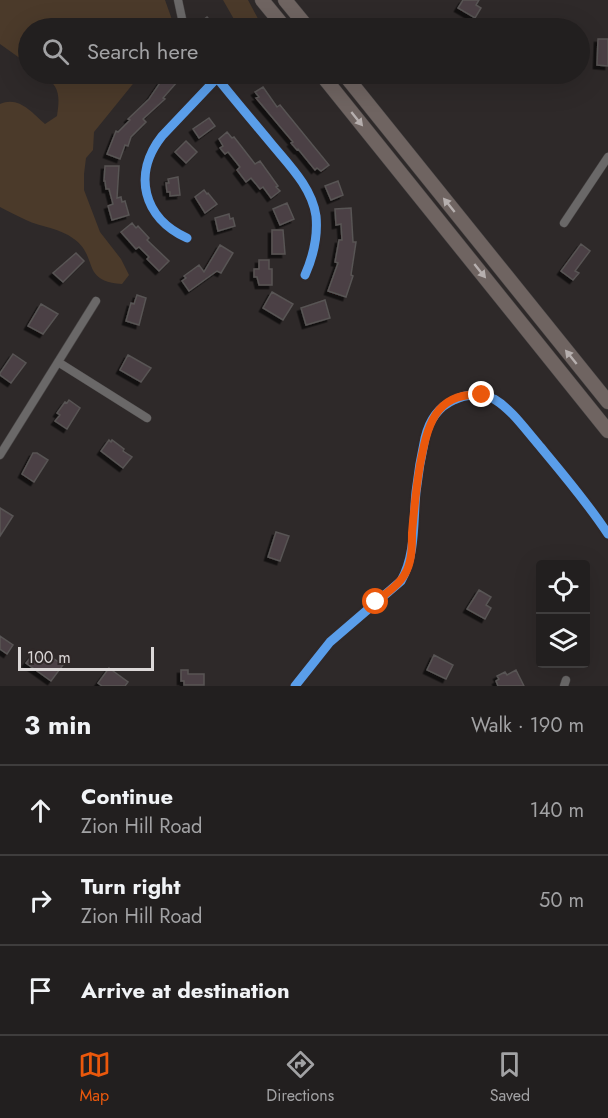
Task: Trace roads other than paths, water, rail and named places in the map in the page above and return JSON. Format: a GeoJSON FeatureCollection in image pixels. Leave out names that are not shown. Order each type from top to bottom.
{"type":"FeatureCollection","features":[{"type":"Feature","properties":{"kind":"highway"},"geometry":{"type":"LineString","coordinates":[[262,0],[277,18]]}},
{"type":"Feature","properties":{"kind":"highway"},"geometry":{"type":"LineString","coordinates":[[285,0],[300,18]]}},
{"type":"Feature","properties":{"kind":"highway"},"geometry":{"type":"LineString","coordinates":[[329,84],[608,431]]}},
{"type":"Feature","properties":{"kind":"highway"},"geometry":{"type":"LineString","coordinates":[[352,84],[608,402]]}},
{"type":"Feature","properties":{"kind":"street"},"geometry":{"type":"LineString","coordinates":[[178,0],[182,18]]}},
{"type":"Feature","properties":{"kind":"street"},"geometry":{"type":"LineString","coordinates":[[187,238],[167,227],[152,209],[145,186],[147,164],[155,145],[208,84]]}},
{"type":"Feature","properties":{"kind":"street"},"geometry":{"type":"LineString","coordinates":[[222,84],[309,193],[316,215],[316,228],[313,252],[305,275]]}},
{"type":"Feature","properties":{"kind":"street"},"geometry":{"type":"LineString","coordinates":[[564,223],[608,157]]}},
{"type":"Feature","properties":{"kind":"street"},"geometry":{"type":"LineString","coordinates":[[0,455],[96,301]]}},
{"type":"Feature","properties":{"kind":"street"},"geometry":{"type":"LineString","coordinates":[[58,362],[147,418]]}},
{"type":"Feature","properties":{"kind":"street"},"geometry":{"type":"LineString","coordinates":[[295,686],[330,642],[401,581],[408,568],[416,490],[425,438],[434,416],[451,401],[473,395],[492,398],[501,404],[521,424],[582,497],[608,534]]}}]}
